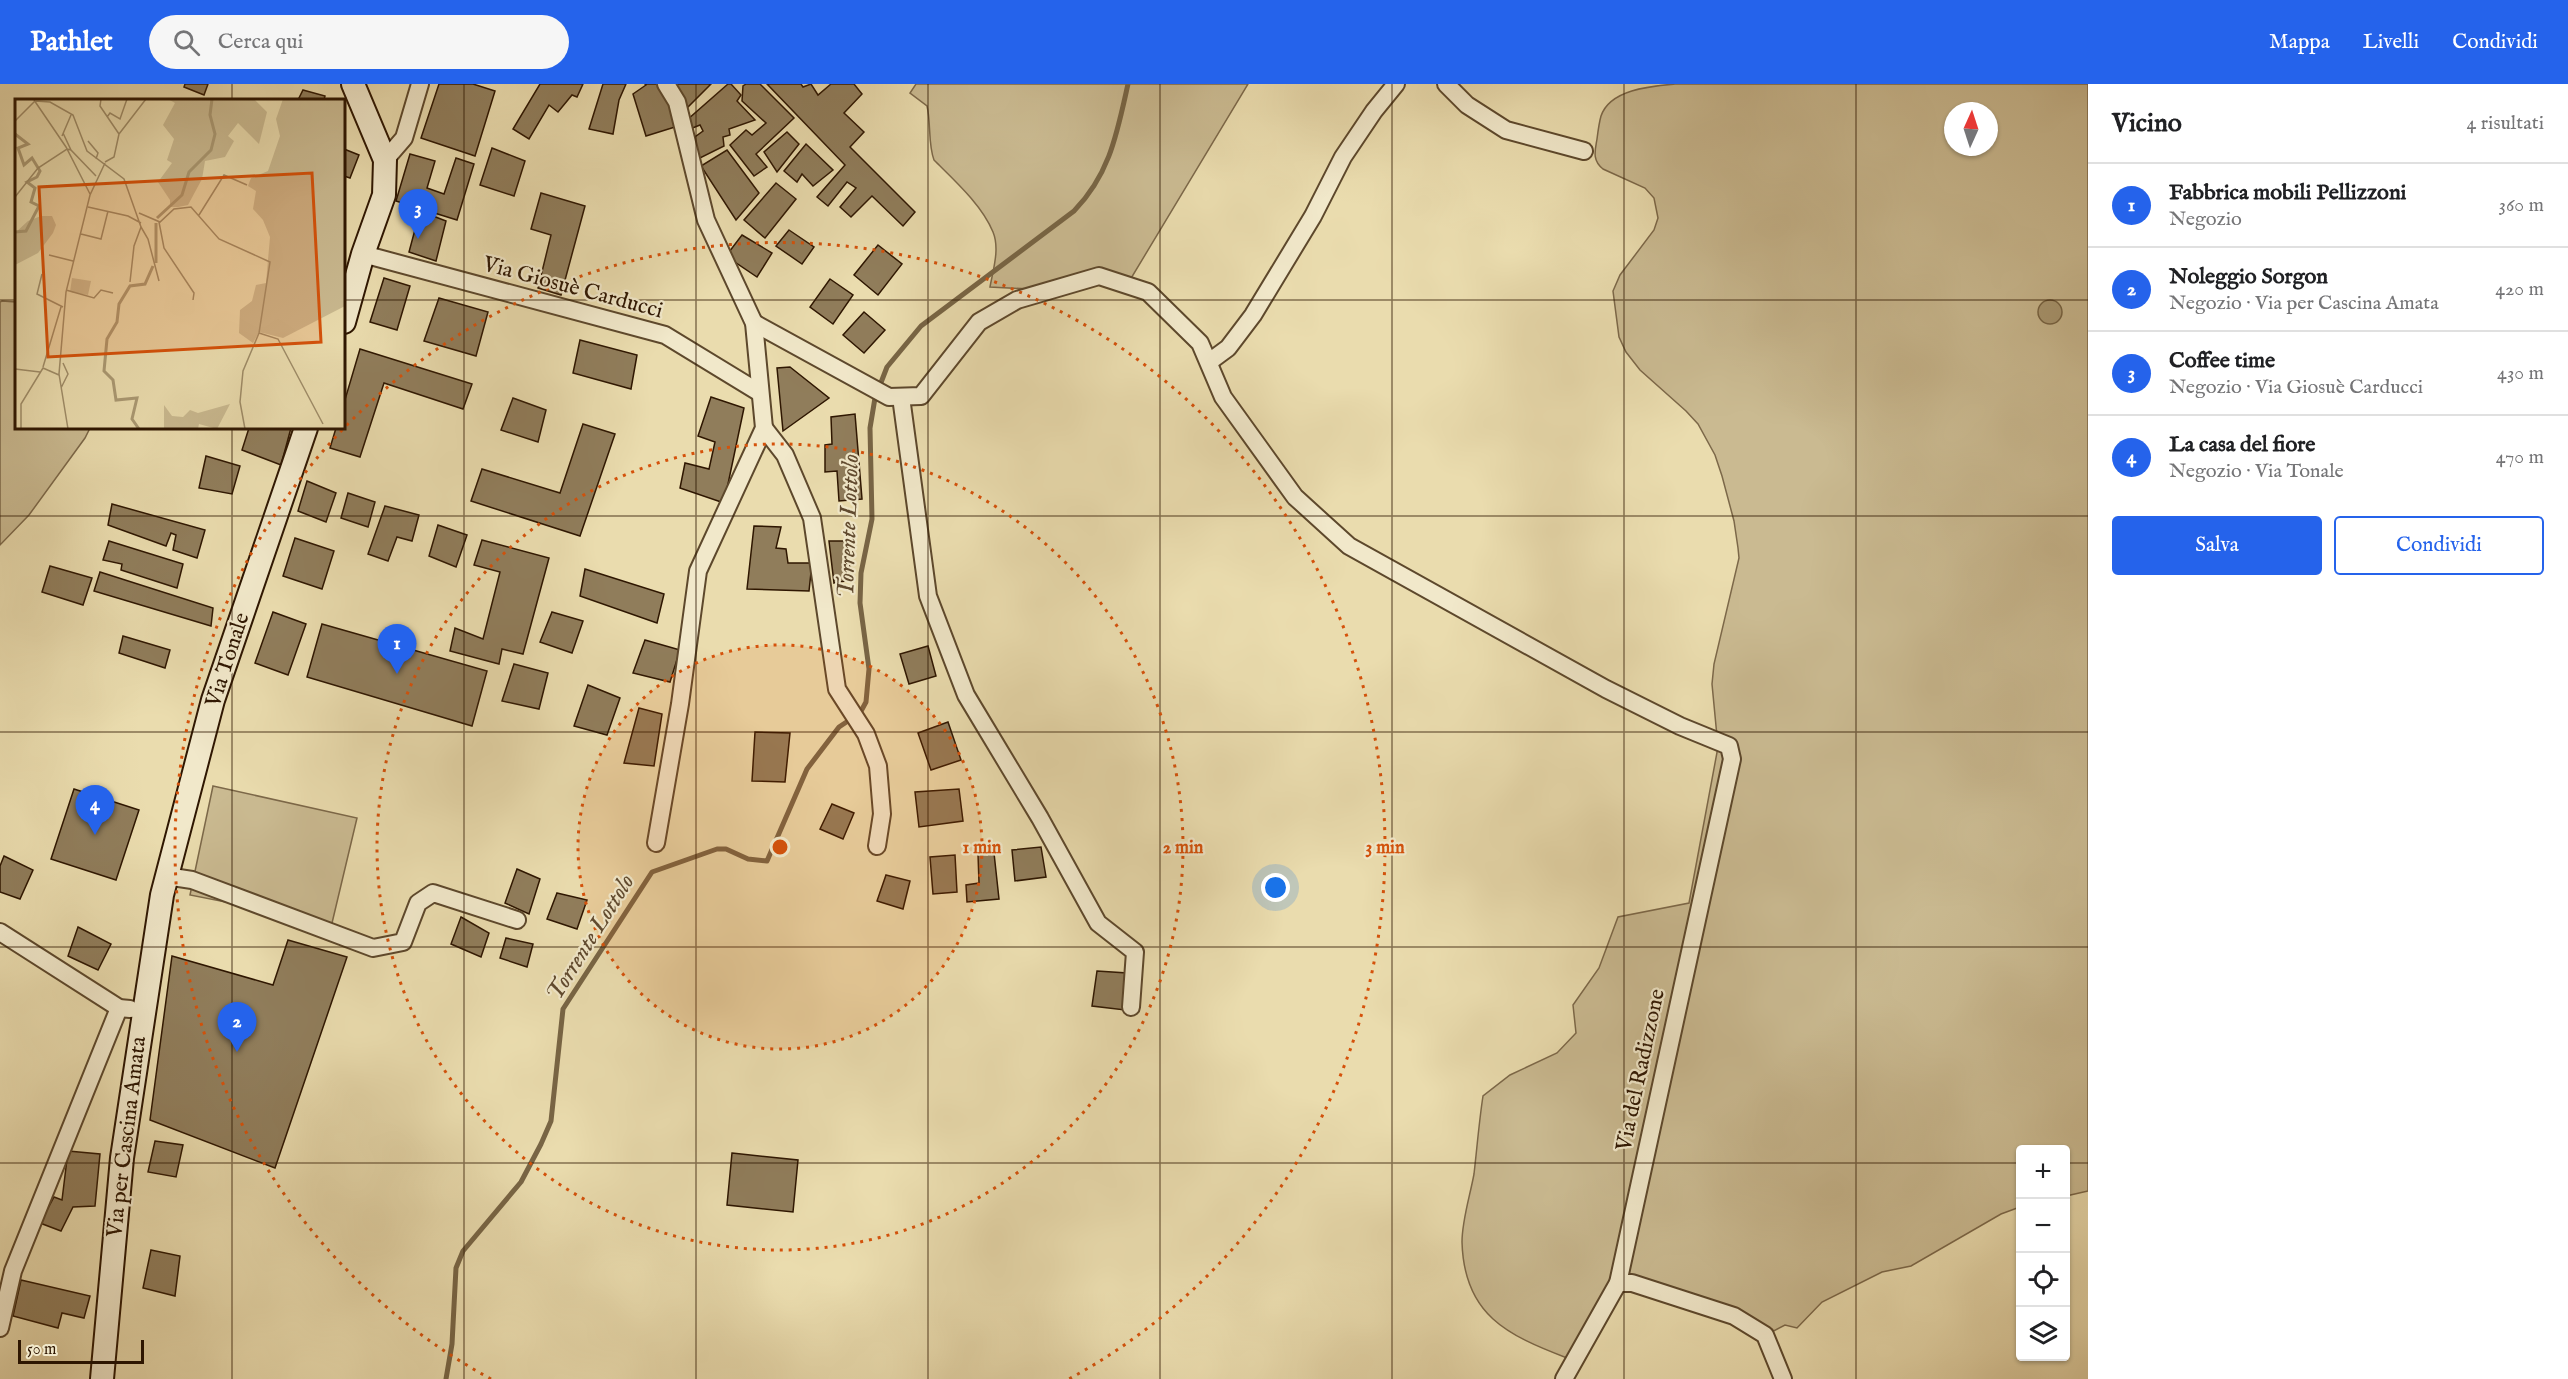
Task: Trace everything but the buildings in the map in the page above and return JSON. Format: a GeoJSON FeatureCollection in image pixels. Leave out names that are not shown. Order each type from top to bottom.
{"type":"FeatureCollection","features":[{"type":"Feature","properties":{"kind":"street"},"geometry":{"type":"LineString","coordinates":[[345,318],[363,254],[384,195],[385,160],[353,84]]}},
{"type":"Feature","properties":{"kind":"street"},"geometry":{"type":"LineString","coordinates":[[385,160],[404,138],[420,84]]}},
{"type":"Feature","properties":{"kind":"street"},"geometry":{"type":"LineString","coordinates":[[656,843],[680,704],[698,571],[764,428],[754,323],[706,220],[677,102],[666,84]]}},
{"type":"Feature","properties":{"kind":"street"},"geometry":{"type":"LineString","coordinates":[[754,323],[868,385],[895,397],[921,396],[979,322],[1017,300],[1099,276],[1148,292],[1200,343],[1209,362],[1228,348],[1253,315],[1312,216],[1343,157],[1374,111],[1396,84]]}},
{"type":"Feature","properties":{"kind":"street"},"geometry":{"type":"LineString","coordinates":[[1446,84],[1467,105],[1506,130],[1584,151]]}},
{"type":"Feature","properties":{"kind":"street","name":"Via Giosuè Carducci"},"geometry":{"type":"LineString","coordinates":[[363,254],[665,335],[760,393]]}},
{"type":"Feature","properties":{"kind":"street","name":"Via del Radizzone"},"geometry":{"type":"LineString","coordinates":[[1209,362],[1223,397],[1295,497],[1349,546],[1606,689],[1680,726],[1729,746],[1732,759],[1618,1283],[1564,1379]]}},
{"type":"Feature","properties":{"kind":"street"},"geometry":{"type":"LineString","coordinates":[[895,397],[928,596],[966,695],[1040,818],[1081,896],[1098,923],[1135,952],[1131,1007]]}},
{"type":"Feature","properties":{"kind":"street"},"geometry":{"type":"LineString","coordinates":[[764,428],[786,455],[812,518],[837,689],[866,734],[878,766],[882,814],[877,846]]}},
{"type":"Feature","properties":{"kind":"street","name":"Via Tonale"},"geometry":{"type":"LineString","coordinates":[[164,886],[213,700],[306,429]]}},
{"type":"Feature","properties":{"kind":"street"},"geometry":{"type":"LineString","coordinates":[[164,886],[192,880],[373,948],[403,942],[418,903],[434,893],[517,920]]}},
{"type":"Feature","properties":{"kind":"street","name":"Via per Cascina Amata"},"geometry":{"type":"LineString","coordinates":[[102,1379],[122,1158],[164,886]]}},
{"type":"Feature","properties":{"kind":"street"},"geometry":{"type":"LineString","coordinates":[[0,932],[119,1008],[144,1010]]}},
{"type":"Feature","properties":{"kind":"street"},"geometry":{"type":"LineString","coordinates":[[0,1328],[13,1271],[119,1008]]}},
{"type":"Feature","properties":{"kind":"street"},"geometry":{"type":"LineString","coordinates":[[1618,1283],[1632,1283],[1734,1316],[1765,1335],[1783,1379]]}},
{"type":"Feature","properties":{"kind":"shaded area"},"geometry":{"type":"Polygon","coordinates":[[[916,84],[1248,84],[1130,280],[1050,290],[990,287],[996,252],[993,232],[975,203],[934,160],[927,106],[910,93],[916,84]]]}},
{"type":"Feature","properties":{"kind":"shaded area"},"geometry":{"type":"Polygon","coordinates":[[[1675,84],[2088,84],[2088,1191],[2070,1195],[2070,1145],[2016,1145],[2016,1208],[2001,1214],[1911,1266],[1882,1272],[1822,1302],[1797,1328],[1785,1325],[1768,1334],[1614,1274],[1567,1358],[1508,1330],[1480,1305],[1471,1288],[1465,1267],[1462,1234],[1474,1174],[1483,1096],[1510,1075],[1557,1053],[1576,1033],[1573,1005],[1599,968],[1618,917],[1689,903],[1718,747],[1712,684],[1714,664],[1739,558],[1734,521],[1715,455],[1698,424],[1640,370],[1626,352],[1619,337],[1613,291],[1620,275],[1654,230],[1658,218],[1654,198],[1645,188],[1603,169],[1595,155],[1601,116],[1606,107],[1622,95],[1644,88],[1675,84]]]}},
{"type":"Feature","properties":{"kind":"shaded area"},"geometry":{"type":"Polygon","coordinates":[[[2050,300],[2058,304],[2062,312],[2058,320],[2050,324],[2042,320],[2038,312],[2042,304],[2050,300]]]}},
{"type":"Feature","properties":{"kind":"shaded area"},"geometry":{"type":"Polygon","coordinates":[[[0,302],[15,302],[15,429],[90,429],[29,515],[0,545],[0,302]]]}},
{"type":"Feature","properties":{"kind":"shaded area"},"geometry":{"type":"Polygon","coordinates":[[[213,786],[357,818],[332,923],[190,895],[213,786]]]}},
{"type":"Feature","properties":{"kind":"waterway","name":"Torrente Lottolo"},"geometry":{"type":"LineString","coordinates":[[446,1379],[452,1344],[456,1268],[463,1251],[521,1182],[551,1121],[563,1009],[652,872],[717,849],[726,849],[748,859],[767,861],[807,769],[839,727],[860,713],[866,702],[869,669],[860,603],[861,573],[872,519],[870,428],[875,398],[887,367],[921,326],[1074,211],[1086,197],[1104,167],[1116,136],[1128,84]]}},
{"type":"Feature","properties":{"kind":"place","name":"Coffee time"},"geometry":{"type":"Point","coordinates":[418,239]}},
{"type":"Feature","properties":{"kind":"place","name":"Fabbrica mobili Pellizzoni"},"geometry":{"type":"Point","coordinates":[397,674]}},
{"type":"Feature","properties":{"kind":"place","name":"La casa del fiore"},"geometry":{"type":"Point","coordinates":[95,835]}},
{"type":"Feature","properties":{"kind":"place","name":"Noleggio Sorgon"},"geometry":{"type":"Point","coordinates":[237,1052]}}]}
